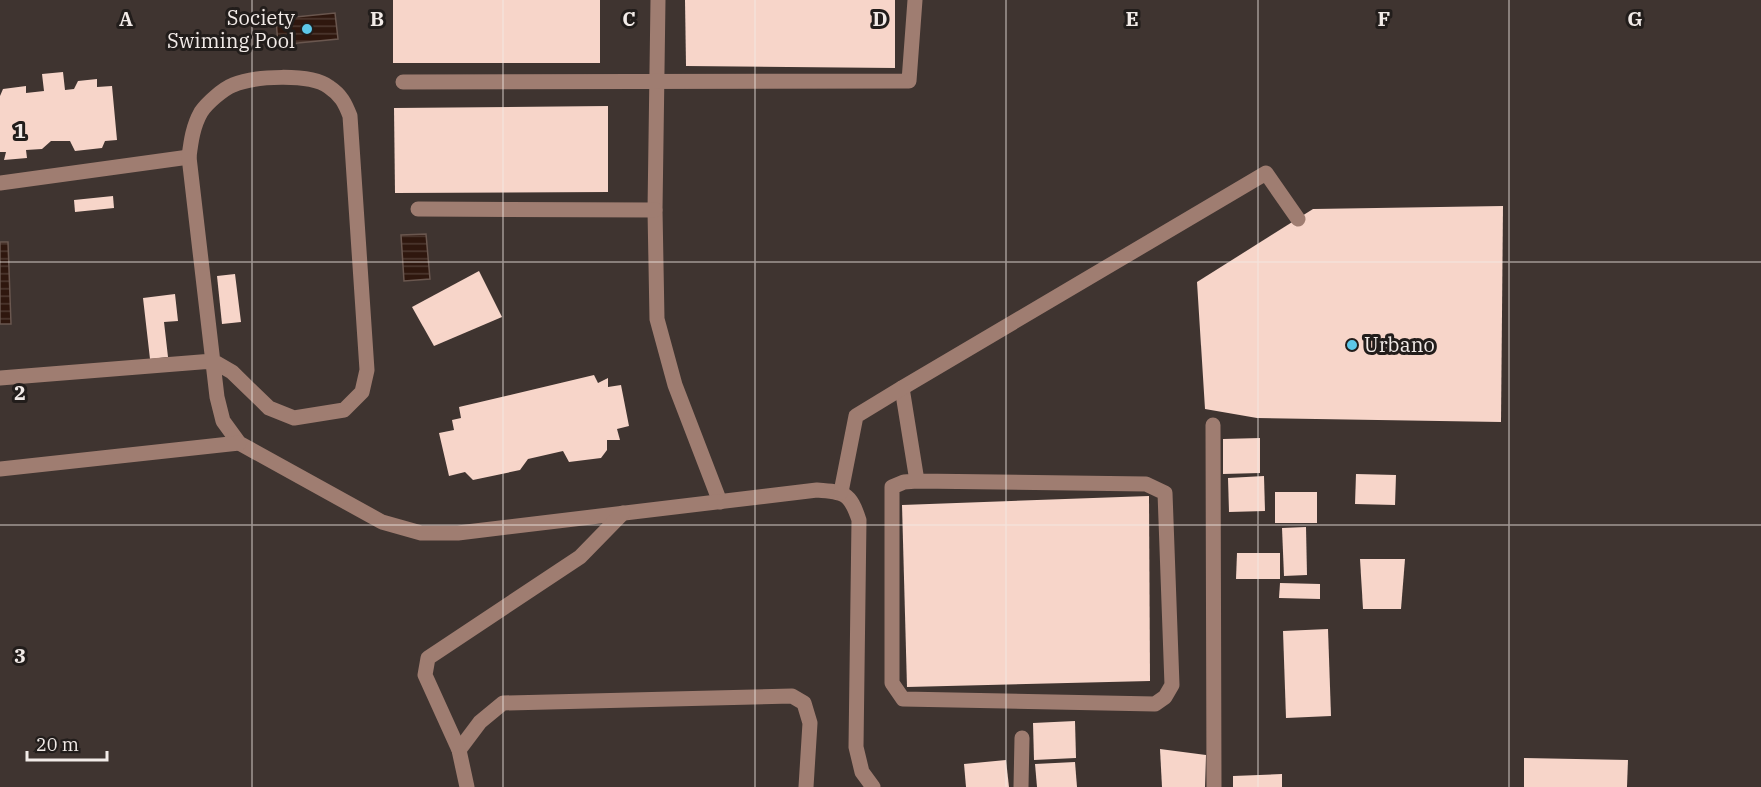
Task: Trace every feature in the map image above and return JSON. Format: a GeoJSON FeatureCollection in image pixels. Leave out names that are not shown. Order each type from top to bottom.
{"type":"FeatureCollection","features":[{"type":"Feature","properties":{"kind":"street"},"geometry":{"type":"LineString","coordinates":[[658,0],[657,319],[675,385],[720,502]]}},
{"type":"Feature","properties":{"kind":"street"},"geometry":{"type":"LineString","coordinates":[[403,82],[909,81],[915,0]]}},
{"type":"Feature","properties":{"kind":"street"},"geometry":{"type":"LineString","coordinates":[[0,378],[213,361],[232,372],[269,408],[294,417],[344,411],[362,392],[368,370],[350,116],[344,100],[327,85],[301,79],[260,78],[232,86],[202,111],[192,134],[189,156],[213,361],[217,397],[223,421],[239,443],[382,522],[421,533],[458,533],[817,490],[841,492],[853,502],[859,520],[856,747],[862,772],[873,787]]}},
{"type":"Feature","properties":{"kind":"street"},"geometry":{"type":"LineString","coordinates":[[0,183],[189,156]]}},
{"type":"Feature","properties":{"kind":"street"},"geometry":{"type":"LineString","coordinates":[[841,492],[856,416],[902,388],[1266,172],[1298,219]]}},
{"type":"Feature","properties":{"kind":"street"},"geometry":{"type":"LineString","coordinates":[[418,209],[656,210]]}},
{"type":"Feature","properties":{"kind":"street"},"geometry":{"type":"LineString","coordinates":[[902,388],[916,481]]}},
{"type":"Feature","properties":{"kind":"street"},"geometry":{"type":"LineString","coordinates":[[1213,425],[1214,787]]}},
{"type":"Feature","properties":{"kind":"street"},"geometry":{"type":"LineString","coordinates":[[0,469],[239,443]]}},
{"type":"Feature","properties":{"kind":"street"},"geometry":{"type":"LineString","coordinates":[[916,481],[1146,484],[1165,493],[1172,685],[1165,697],[1155,704],[903,699],[892,683],[891,672],[892,487],[904,482],[916,481]]}},
{"type":"Feature","properties":{"kind":"street"},"geometry":{"type":"LineString","coordinates":[[467,787],[459,750],[425,675],[428,658],[580,557],[623,513]]}},
{"type":"Feature","properties":{"kind":"street"},"geometry":{"type":"LineString","coordinates":[[459,750],[480,722],[503,703],[792,696],[804,703],[810,723],[806,787]]}},
{"type":"Feature","properties":{"kind":"street"},"geometry":{"type":"LineString","coordinates":[[1021,787],[1022,738]]}},
{"type":"Feature","properties":{"kind":"shaded area","name":"Society Swiming Pool"},"geometry":{"type":"Polygon","coordinates":[[[335,13],[338,39],[278,45],[276,19],[335,13]]]}},
{"type":"Feature","properties":{"kind":"shaded area"},"geometry":{"type":"Polygon","coordinates":[[[426,234],[430,279],[404,281],[401,235],[426,234]]]}},
{"type":"Feature","properties":{"kind":"shaded area"},"geometry":{"type":"Polygon","coordinates":[[[0,242],[8,242],[11,324],[0,324],[0,242]]]}},
{"type":"Feature","properties":{"kind":"building"},"geometry":{"type":"Polygon","coordinates":[[[393,0],[600,0],[600,63],[393,63],[393,0]]]}},
{"type":"Feature","properties":{"kind":"building"},"geometry":{"type":"Polygon","coordinates":[[[685,0],[895,0],[895,68],[686,66],[685,0]]]}},
{"type":"Feature","properties":{"kind":"building"},"geometry":{"type":"Polygon","coordinates":[[[63,72],[65,90],[74,89],[78,81],[97,79],[97,87],[112,86],[117,140],[105,141],[102,148],[75,151],[70,141],[51,141],[42,149],[26,150],[27,158],[4,160],[6,152],[0,152],[0,96],[3,89],[26,86],[26,93],[44,91],[42,74],[63,72]]]}},
{"type":"Feature","properties":{"kind":"building"},"geometry":{"type":"Polygon","coordinates":[[[608,106],[608,192],[395,193],[394,108],[608,106]]]}},
{"type":"Feature","properties":{"kind":"building"},"geometry":{"type":"Polygon","coordinates":[[[113,196],[114,208],[75,212],[74,200],[113,196]]]}},
{"type":"Feature","properties":{"kind":"building","name":"Urbano"},"geometry":{"type":"Polygon","coordinates":[[[1503,206],[1501,422],[1257,418],[1205,409],[1197,282],[1313,209],[1503,206]]]}},
{"type":"Feature","properties":{"kind":"building"},"geometry":{"type":"Polygon","coordinates":[[[479,271],[502,317],[434,346],[412,307],[479,271]]]}},
{"type":"Feature","properties":{"kind":"building"},"geometry":{"type":"Polygon","coordinates":[[[235,274],[241,322],[222,324],[217,276],[235,274]]]}},
{"type":"Feature","properties":{"kind":"building"},"geometry":{"type":"Polygon","coordinates":[[[175,294],[178,321],[164,322],[168,357],[150,359],[143,298],[175,294]]]}},
{"type":"Feature","properties":{"kind":"building"},"geometry":{"type":"Polygon","coordinates":[[[594,375],[598,383],[608,378],[608,387],[621,385],[629,426],[617,429],[620,440],[607,440],[607,450],[601,458],[569,462],[563,451],[528,459],[520,470],[473,480],[465,472],[449,476],[439,433],[454,430],[452,420],[461,418],[459,407],[594,375]]]}},
{"type":"Feature","properties":{"kind":"building"},"geometry":{"type":"Polygon","coordinates":[[[1260,438],[1260,473],[1223,474],[1223,439],[1260,438]]]}},
{"type":"Feature","properties":{"kind":"building"},"geometry":{"type":"Polygon","coordinates":[[[1356,474],[1396,475],[1395,505],[1355,504],[1356,474]]]}},
{"type":"Feature","properties":{"kind":"building"},"geometry":{"type":"Polygon","coordinates":[[[1264,476],[1265,511],[1229,512],[1228,478],[1264,476]]]}},
{"type":"Feature","properties":{"kind":"building"},"geometry":{"type":"Polygon","coordinates":[[[1275,492],[1317,492],[1317,523],[1275,523],[1275,492]]]}},
{"type":"Feature","properties":{"kind":"building"},"geometry":{"type":"Polygon","coordinates":[[[1149,496],[1150,681],[907,687],[902,505],[1149,496]]]}},
{"type":"Feature","properties":{"kind":"building"},"geometry":{"type":"Polygon","coordinates":[[[1306,527],[1307,575],[1284,576],[1282,528],[1306,527]]]}},
{"type":"Feature","properties":{"kind":"building"},"geometry":{"type":"Polygon","coordinates":[[[1237,553],[1280,553],[1280,579],[1236,579],[1237,553]]]}},
{"type":"Feature","properties":{"kind":"building"},"geometry":{"type":"Polygon","coordinates":[[[1360,559],[1405,559],[1401,609],[1363,609],[1360,559]]]}},
{"type":"Feature","properties":{"kind":"building"},"geometry":{"type":"Polygon","coordinates":[[[1280,583],[1320,584],[1320,599],[1279,598],[1280,583]]]}},
{"type":"Feature","properties":{"kind":"building"},"geometry":{"type":"Polygon","coordinates":[[[1328,629],[1331,716],[1286,718],[1283,631],[1328,629]]]}},
{"type":"Feature","properties":{"kind":"building"},"geometry":{"type":"Polygon","coordinates":[[[1075,721],[1076,758],[1034,760],[1033,723],[1075,721]]]}},
{"type":"Feature","properties":{"kind":"building"},"geometry":{"type":"Polygon","coordinates":[[[1160,749],[1206,755],[1205,787],[1162,787],[1160,749]]]}},
{"type":"Feature","properties":{"kind":"building"},"geometry":{"type":"Polygon","coordinates":[[[1524,758],[1628,760],[1627,787],[1524,787],[1524,758]]]}},
{"type":"Feature","properties":{"kind":"building"},"geometry":{"type":"Polygon","coordinates":[[[1006,760],[1009,787],[966,787],[964,764],[1006,760]]]}},
{"type":"Feature","properties":{"kind":"building"},"geometry":{"type":"Polygon","coordinates":[[[1075,762],[1077,787],[1037,787],[1035,764],[1075,762]]]}},
{"type":"Feature","properties":{"kind":"building"},"geometry":{"type":"Polygon","coordinates":[[[1282,774],[1282,787],[1233,787],[1233,776],[1282,774]]]}},
{"type":"Feature","properties":{"kind":"place","name":"Society Swiming Pool"},"geometry":{"type":"Point","coordinates":[307,29]}},
{"type":"Feature","properties":{"kind":"place","name":"Urbano"},"geometry":{"type":"Point","coordinates":[1352,345]}}]}
